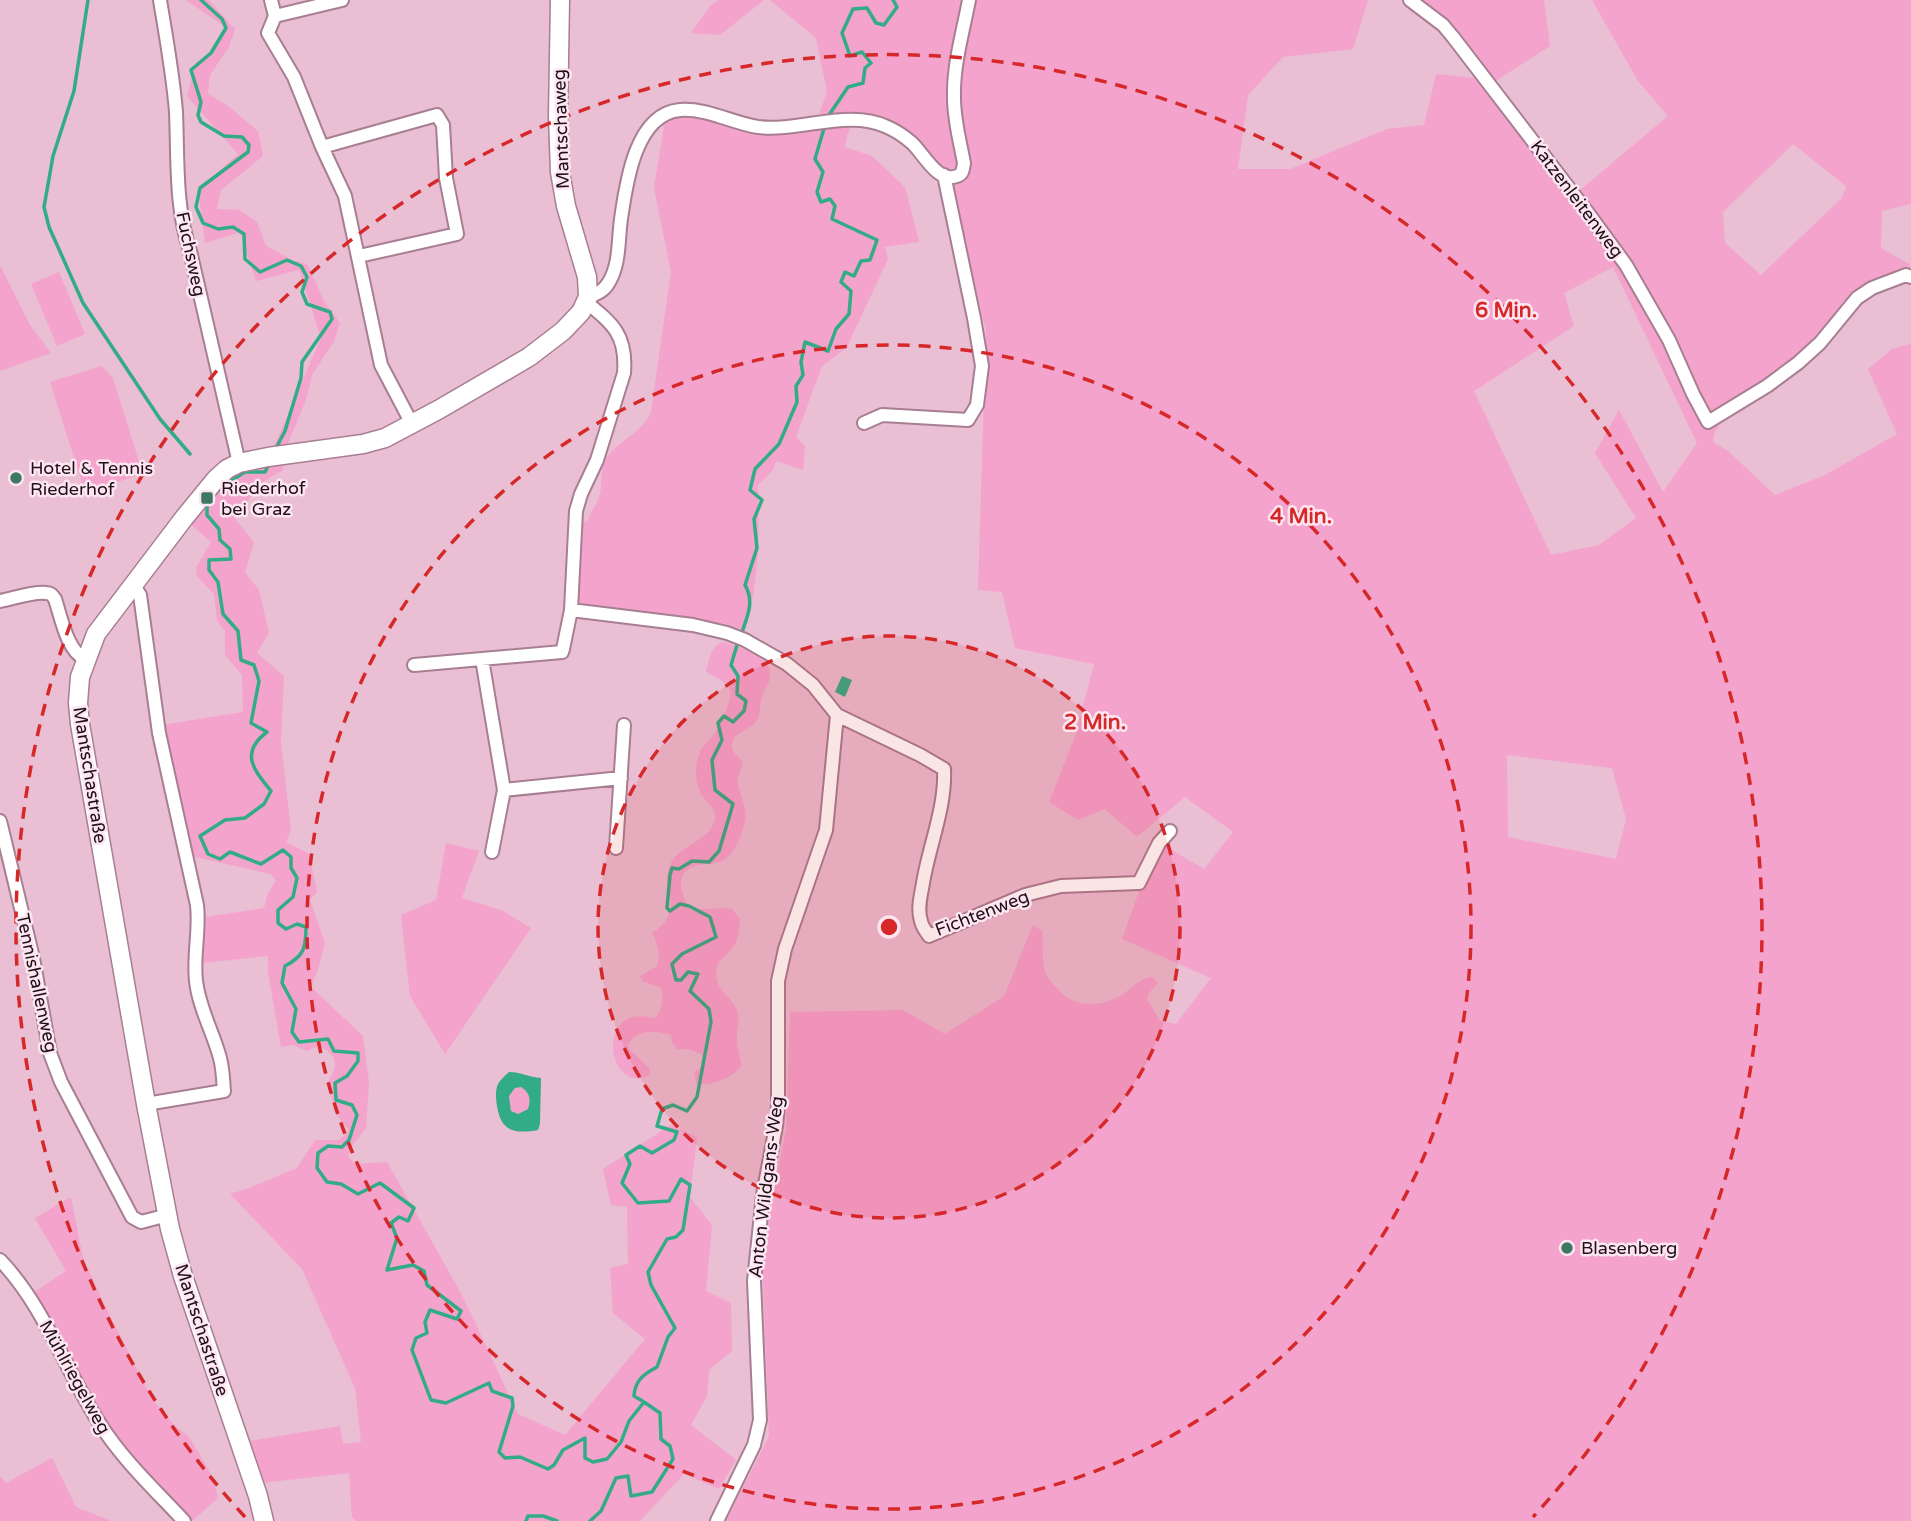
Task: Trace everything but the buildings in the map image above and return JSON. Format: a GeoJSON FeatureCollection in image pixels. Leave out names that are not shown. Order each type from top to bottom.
{"type":"FeatureCollection","features":[{"type":"Feature","properties":{"kind":"street","name":"Fuchsweg"},"geometry":{"type":"LineString","coordinates":[[160,0],[172,75],[184,235],[239,463]]}},
{"type":"Feature","properties":{"kind":"street"},"geometry":{"type":"LineString","coordinates":[[271,0],[275,16],[268,33],[294,77],[345,196],[380,365],[412,424]]}},
{"type":"Feature","properties":{"kind":"street"},"geometry":{"type":"LineString","coordinates":[[275,16],[342,0]]}},
{"type":"Feature","properties":{"kind":"street","name":"Mantschaweg"},"geometry":{"type":"LineString","coordinates":[[560,0],[560,172],[566,206],[587,277],[587,300]]}},
{"type":"Feature","properties":{"kind":"street"},"geometry":{"type":"LineString","coordinates":[[414,666],[562,652],[571,610],[576,511],[597,460],[624,373],[623,342],[618,332],[587,300],[605,288],[611,279],[616,264],[630,172],[641,140],[649,127],[657,119],[673,111],[686,110],[759,127],[797,127],[864,120],[886,126],[913,144],[932,167],[944,175],[957,176],[964,168],[954,90],[970,0]]}},
{"type":"Feature","properties":{"kind":"street","name":"Katzenleitenweg"},"geometry":{"type":"LineString","coordinates":[[1410,0],[1443,25],[1453,37],[1626,265],[1669,340],[1693,394],[1709,422],[1798,363],[1820,343],[1857,298],[1872,288],[1906,275],[1911,277]]}},
{"type":"Feature","properties":{"kind":"street"},"geometry":{"type":"LineString","coordinates":[[322,147],[437,115],[443,125],[446,178],[457,234],[359,256]]}},
{"type":"Feature","properties":{"kind":"street"},"geometry":{"type":"LineString","coordinates":[[864,423],[882,415],[968,421],[977,405],[982,366],[944,175]]}},
{"type":"Feature","properties":{"kind":"street","name":"Mantschastraße"},"geometry":{"type":"LineString","coordinates":[[264,1521],[258,1496],[182,1274],[168,1215],[80,724],[78,688],[85,659],[100,628],[216,479],[227,469],[239,463],[268,457],[363,444],[385,438],[529,357],[568,326],[581,312],[587,300]]}},
{"type":"Feature","properties":{"kind":"street"},"geometry":{"type":"LineString","coordinates":[[133,584],[140,595],[159,733],[197,905],[199,924],[196,981],[201,1006],[222,1062],[224,1091],[146,1104]]}},
{"type":"Feature","properties":{"kind":"street"},"geometry":{"type":"LineString","coordinates":[[0,601],[35,594],[51,594],[71,646],[85,659]]}},
{"type":"Feature","properties":{"kind":"street"},"geometry":{"type":"LineString","coordinates":[[571,610],[693,625],[745,640],[787,664],[806,679],[837,715]]}},
{"type":"Feature","properties":{"kind":"street"},"geometry":{"type":"LineString","coordinates":[[482,659],[504,790],[492,852]]}},
{"type":"Feature","properties":{"kind":"street","name":"Fichtenweg"},"geometry":{"type":"LineString","coordinates":[[837,715],[908,748],[944,769],[941,803],[919,902],[921,923],[929,936],[1024,895],[1061,886],[1139,883],[1159,844],[1170,831]]}},
{"type":"Feature","properties":{"kind":"street","name":"Anton Wildgans-Weg"},"geometry":{"type":"LineString","coordinates":[[717,1521],[754,1445],[760,1420],[754,1281],[763,1195],[778,1105],[778,981],[788,940],[826,830],[837,715]]}},
{"type":"Feature","properties":{"kind":"street"},"geometry":{"type":"LineString","coordinates":[[616,848],[624,725]]}},
{"type":"Feature","properties":{"kind":"street"},"geometry":{"type":"LineString","coordinates":[[504,790],[621,778]]}},
{"type":"Feature","properties":{"kind":"street","name":"Tennishallenweg"},"geometry":{"type":"LineString","coordinates":[[0,821],[33,958],[50,1053],[61,1082],[132,1217],[141,1222],[168,1215]]}},
{"type":"Feature","properties":{"kind":"street","name":"Mühlriegelweg"},"geometry":{"type":"LineString","coordinates":[[0,1261],[13,1273],[32,1299],[99,1424],[184,1521]]}},
{"type":"Feature","properties":{"kind":"shaded area"},"geometry":{"type":"Polygon","coordinates":[[[186,0],[209,0],[235,29],[229,47],[210,75],[208,94],[227,105],[258,131],[263,156],[221,190],[217,209],[239,210],[257,222],[266,246],[292,260],[307,264],[325,303],[340,323],[334,341],[312,375],[306,400],[286,448],[273,449],[321,338],[299,270],[256,281],[240,232],[205,243],[198,190],[238,154],[187,96],[195,64],[217,46],[225,27],[186,0]]]}},
{"type":"Feature","properties":{"kind":"shaded area"},"geometry":{"type":"Polygon","coordinates":[[[719,0],[764,0],[720,35],[691,33],[711,5],[719,0]]]}},
{"type":"Feature","properties":{"kind":"shaded area"},"geometry":{"type":"Polygon","coordinates":[[[770,0],[1368,0],[1353,49],[1283,57],[1248,95],[1238,169],[1290,169],[1387,129],[1424,125],[1436,74],[1476,78],[1457,47],[1426,17],[1402,0],[1544,0],[1550,46],[1494,82],[1579,191],[1668,116],[1638,81],[1592,0],[1911,0],[1911,204],[1882,211],[1881,248],[1909,264],[1911,284],[1899,284],[1875,294],[1857,307],[1810,359],[1721,422],[1713,442],[1728,451],[1775,495],[1825,475],[1897,434],[1868,369],[1892,349],[1911,344],[1911,1521],[726,1521],[769,1436],[762,1255],[786,1129],[790,1012],[903,1010],[945,1034],[1004,996],[1033,925],[1042,931],[1047,976],[1070,999],[1086,1004],[1103,1003],[1152,977],[1158,983],[1147,999],[1160,1021],[1176,1024],[1211,978],[1122,939],[1138,894],[1165,846],[1204,869],[1233,832],[1185,797],[1137,837],[1105,809],[1078,820],[1049,802],[1076,734],[1094,664],[1015,648],[1002,592],[978,590],[986,331],[952,186],[966,181],[962,113],[952,117],[960,161],[955,168],[947,170],[889,121],[868,115],[818,118],[827,92],[816,38],[770,0]],[[1793,144],[1723,212],[1725,243],[1761,275],[1842,198],[1846,186],[1793,144]],[[1613,267],[1564,293],[1574,326],[1474,391],[1551,555],[1599,545],[1636,518],[1595,453],[1619,410],[1663,492],[1697,443],[1613,267]],[[1507,755],[1508,837],[1616,859],[1626,819],[1612,768],[1507,755]]]}},
{"type":"Feature","properties":{"kind":"shaded area"},"geometry":{"type":"Polygon","coordinates":[[[687,114],[733,125],[852,123],[845,147],[872,156],[905,187],[919,242],[885,247],[888,259],[847,347],[822,366],[796,437],[805,446],[803,470],[776,461],[773,470],[758,485],[756,577],[744,630],[722,623],[587,607],[580,603],[577,595],[580,523],[588,520],[599,497],[603,465],[613,450],[644,424],[651,412],[671,272],[654,188],[664,126],[657,126],[670,118],[687,114]]]}},
{"type":"Feature","properties":{"kind":"shaded area"},"geometry":{"type":"Polygon","coordinates":[[[0,265],[30,325],[51,353],[0,371],[0,265]]]}},
{"type":"Feature","properties":{"kind":"shaded area"},"geometry":{"type":"Polygon","coordinates":[[[59,272],[85,334],[57,346],[31,284],[59,272]]]}},
{"type":"Feature","properties":{"kind":"shaded area"},"geometry":{"type":"Polygon","coordinates":[[[102,366],[113,378],[143,474],[85,492],[50,382],[102,366]]]}},
{"type":"Feature","properties":{"kind":"shaded area"},"geometry":{"type":"Polygon","coordinates":[[[283,461],[283,470],[261,483],[235,519],[254,542],[245,572],[259,590],[269,633],[257,653],[284,676],[281,743],[291,830],[286,842],[309,854],[317,892],[310,900],[325,943],[311,987],[363,1036],[369,1082],[366,1128],[348,1156],[355,1164],[387,1162],[462,1295],[518,1414],[565,1435],[645,1339],[613,1313],[610,1268],[628,1264],[627,1207],[611,1205],[603,1169],[671,1125],[697,1137],[690,1197],[712,1225],[706,1291],[731,1303],[732,1351],[709,1370],[707,1396],[691,1425],[736,1460],[719,1489],[684,1474],[640,1521],[357,1521],[352,1518],[349,1473],[261,1483],[249,1441],[340,1426],[343,1444],[361,1442],[355,1388],[302,1269],[230,1194],[297,1168],[315,1140],[339,1140],[349,1131],[334,1111],[329,1080],[335,1068],[334,1058],[327,1050],[318,1046],[307,1051],[293,1045],[281,1047],[268,972],[268,956],[203,963],[206,917],[264,908],[268,893],[276,881],[271,874],[191,856],[162,725],[243,712],[242,675],[225,655],[225,631],[217,620],[214,594],[197,576],[196,568],[211,542],[187,521],[230,473],[283,461]]]}},
{"type":"Feature","properties":{"kind":"shaded area"},"geometry":{"type":"Polygon","coordinates":[[[722,642],[758,656],[768,666],[770,678],[757,720],[736,736],[732,744],[734,752],[743,762],[738,780],[745,819],[739,840],[730,855],[722,861],[688,869],[681,879],[681,885],[691,910],[732,909],[740,919],[736,943],[719,962],[716,975],[719,986],[737,1010],[737,1040],[742,1065],[722,1080],[696,1084],[694,1072],[707,1060],[693,1051],[677,1049],[672,1043],[671,1035],[648,1032],[632,1039],[628,1044],[630,1050],[650,1069],[649,1075],[637,1078],[626,1075],[619,1067],[613,1044],[622,1023],[636,1016],[656,1018],[660,1011],[661,988],[642,981],[640,976],[657,966],[658,949],[652,933],[669,915],[671,906],[668,870],[677,855],[704,836],[713,824],[715,813],[698,787],[696,770],[701,750],[715,732],[729,701],[730,691],[727,685],[706,672],[712,651],[722,642]]]}},
{"type":"Feature","properties":{"kind":"shaded area"},"geometry":{"type":"Polygon","coordinates":[[[842,676],[852,680],[845,697],[835,692],[842,676]]]}},
{"type":"Feature","properties":{"kind":"shaded area"},"geometry":{"type":"Polygon","coordinates":[[[446,843],[479,851],[462,898],[501,910],[531,928],[445,1054],[410,996],[401,915],[436,900],[446,843]]]}},
{"type":"Feature","properties":{"kind":"shaded area"},"geometry":{"type":"Polygon","coordinates":[[[509,1072],[541,1078],[538,1130],[522,1132],[510,1129],[499,1115],[496,1089],[509,1072]],[[521,1087],[515,1088],[509,1096],[511,1111],[518,1114],[528,1109],[529,1105],[529,1096],[521,1087]]]}},
{"type":"Feature","properties":{"kind":"shaded area"},"geometry":{"type":"Polygon","coordinates":[[[521,1087],[528,1094],[529,1102],[528,1109],[518,1114],[511,1111],[509,1096],[515,1088],[521,1087]]]}},
{"type":"Feature","properties":{"kind":"shaded area"},"geometry":{"type":"Polygon","coordinates":[[[71,1197],[83,1258],[107,1310],[152,1399],[174,1425],[188,1436],[213,1478],[218,1498],[192,1521],[189,1521],[117,1441],[103,1421],[33,1293],[66,1271],[35,1218],[71,1197]]]}},
{"type":"Feature","properties":{"kind":"shaded area"},"geometry":{"type":"Polygon","coordinates":[[[52,1458],[76,1507],[111,1521],[0,1521],[0,1476],[6,1483],[52,1458]]]}},
{"type":"Feature","properties":{"kind":"waterway"},"geometry":{"type":"LineString","coordinates":[[88,0],[74,91],[53,156],[44,207],[49,227],[83,303],[160,419],[190,454]]}},
{"type":"Feature","properties":{"kind":"waterway"},"geometry":{"type":"LineString","coordinates":[[201,0],[222,19],[226,28],[211,53],[191,70],[201,102],[198,115],[201,122],[224,136],[242,137],[249,145],[248,152],[200,188],[196,207],[203,223],[218,229],[233,227],[244,234],[245,259],[260,272],[287,260],[301,266],[307,277],[302,292],[307,304],[330,312],[332,319],[302,362],[301,378],[285,431],[275,450]]}},
{"type":"Feature","properties":{"kind":"waterway"},"geometry":{"type":"LineString","coordinates":[[827,118],[848,87],[863,83],[865,68],[871,63],[862,52],[850,56],[842,33],[853,9],[867,8],[876,23],[884,25],[897,7],[893,0]]}},
{"type":"Feature","properties":{"kind":"waterway"},"geometry":{"type":"LineString","coordinates":[[741,635],[750,604],[745,585],[757,548],[754,519],[762,500],[750,490],[755,469],[779,444],[797,402],[796,386],[803,375],[801,362],[805,342],[828,351],[836,329],[849,314],[851,291],[841,282],[845,272],[854,276],[861,261],[870,260],[877,240],[832,219],[835,206],[830,199],[821,202],[817,192],[823,172],[815,159],[825,125]]}},
{"type":"Feature","properties":{"kind":"waterway"},"geometry":{"type":"LineString","coordinates":[[269,464],[265,472],[245,472],[221,487],[207,504],[207,515],[219,529],[220,540],[230,549],[231,559],[209,560],[209,570],[218,582],[223,614],[238,631],[241,660],[254,665],[259,681],[251,723],[267,732],[258,740],[251,754],[255,769],[271,791],[264,804],[245,818],[225,820],[200,836],[208,854],[220,859],[230,852],[261,864],[283,850],[291,857],[291,868],[297,878],[293,897],[278,910],[278,923],[286,929],[297,924],[306,927],[303,951],[285,966],[282,983],[296,1009],[292,1032],[299,1042],[328,1039],[334,1051],[358,1053],[358,1061],[347,1076],[335,1083],[336,1100],[352,1105],[357,1115],[349,1140],[342,1147],[328,1146],[318,1153],[317,1168],[327,1182],[341,1184],[358,1194],[380,1183],[414,1208],[408,1221],[399,1217],[391,1223],[397,1238],[387,1270],[413,1265],[424,1271],[427,1285],[461,1311],[457,1319],[430,1310],[425,1322],[427,1333],[416,1338],[412,1350],[431,1400],[446,1403],[489,1383],[492,1391],[512,1398],[513,1406],[499,1452],[505,1458],[520,1457],[548,1469],[554,1465],[563,1450],[585,1438],[585,1458],[593,1462],[607,1459],[621,1442],[629,1421],[644,1402],[660,1413],[661,1439],[670,1446],[673,1459],[652,1492],[631,1496],[628,1476],[616,1478],[601,1511],[590,1521]]}},
{"type":"Feature","properties":{"kind":"waterway"},"geometry":{"type":"LineString","coordinates":[[644,1402],[634,1396],[636,1386],[644,1375],[657,1367],[668,1337],[675,1328],[651,1285],[648,1272],[667,1239],[676,1237],[683,1230],[690,1185],[681,1179],[669,1201],[638,1203],[622,1183],[630,1164],[626,1155],[640,1146],[652,1153],[674,1140],[677,1132],[657,1126],[662,1109],[673,1105],[687,1111],[697,1097],[711,1022],[709,1009],[690,991],[698,974],[688,972],[681,980],[676,980],[672,964],[682,954],[716,937],[710,917],[680,904],[670,911],[667,908],[672,868],[679,869],[692,861],[709,862],[719,851],[733,804],[715,790],[712,760],[722,740],[718,723],[724,716],[733,722],[744,711],[746,701],[737,694],[738,676],[731,665],[738,642]]}},
{"type":"Feature","properties":{"kind":"waterway"},"geometry":{"type":"LineString","coordinates":[[526,1521],[528,1516],[543,1516],[557,1521]]}},
{"type":"Feature","properties":{"kind":"place","name":"Hotel & Tennis Riederhof"},"geometry":{"type":"Point","coordinates":[16,478]}},
{"type":"Feature","properties":{"kind":"place","name":"Riederhof bei Graz"},"geometry":{"type":"Point","coordinates":[207,498]}},
{"type":"Feature","properties":{"kind":"place","name":"Blasenberg"},"geometry":{"type":"Point","coordinates":[1567,1248]}}]}
